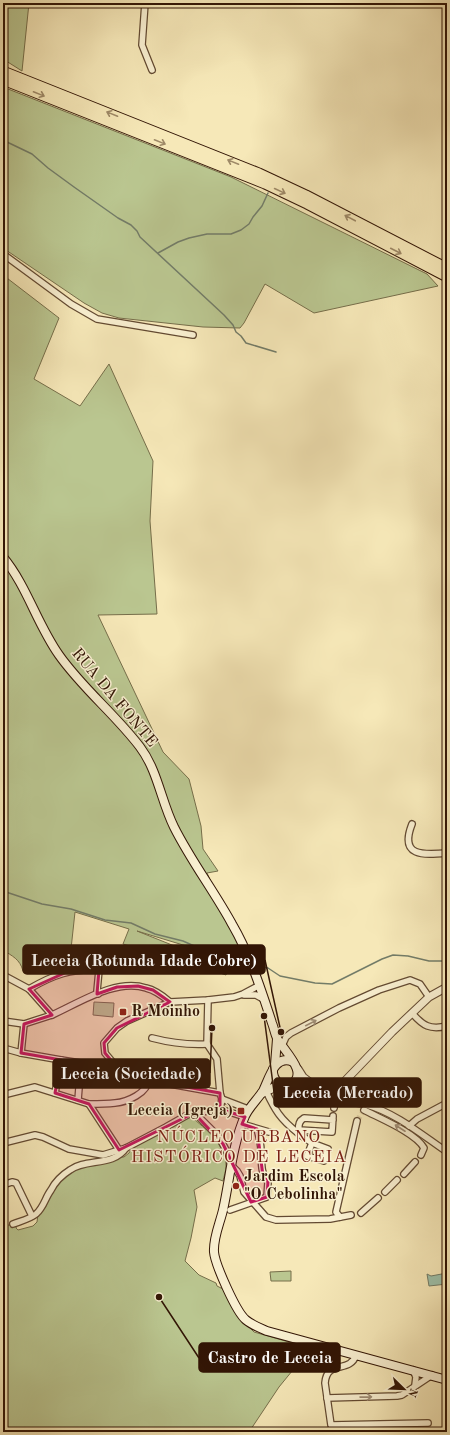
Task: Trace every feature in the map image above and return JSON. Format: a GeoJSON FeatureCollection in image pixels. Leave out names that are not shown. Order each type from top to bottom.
{"type":"FeatureCollection","features":[{"type":"Feature","properties":{"kind":"main road"},"geometry":{"type":"LineString","coordinates":[[3,71],[266,176],[447,268]]}},
{"type":"Feature","properties":{"kind":"main road"},"geometry":{"type":"LineString","coordinates":[[3,80],[265,184],[313,207],[447,277]]}},
{"type":"Feature","properties":{"kind":"main road","name":"RUA DA FONTE"},"geometry":{"type":"LineString","coordinates":[[3,557],[20,582],[45,634],[59,655],[81,683],[127,732],[145,755],[157,780],[174,827],[233,925],[260,985],[276,1036],[296,1066]]}},
{"type":"Feature","properties":{"kind":"main road","name":"RUA DA FONTE"},"geometry":{"type":"LineString","coordinates":[[274,1067],[276,1036]]}},
{"type":"Feature","properties":{"kind":"main road"},"geometry":{"type":"LineString","coordinates":[[264,1092],[295,1081],[298,1077],[296,1066],[286,1060],[282,1060],[274,1067],[264,1092],[250,1107],[243,1121],[235,1146],[214,1250],[216,1263],[241,1315],[256,1327],[267,1331],[447,1380]]}},
{"type":"Feature","properties":{"kind":"main road"},"geometry":{"type":"LineString","coordinates":[[274,1067],[274,1078],[280,1084],[286,1085]]}},
{"type":"Feature","properties":{"kind":"street"},"geometry":{"type":"LineString","coordinates":[[145,3],[142,45],[152,70]]}},
{"type":"Feature","properties":{"kind":"street"},"geometry":{"type":"LineString","coordinates":[[3,254],[71,304],[97,318],[193,335]]}},
{"type":"Feature","properties":{"kind":"street"},"geometry":{"type":"LineString","coordinates":[[412,824],[407,837],[413,850],[419,854],[426,855],[447,853]]}},
{"type":"Feature","properties":{"kind":"street"},"geometry":{"type":"LineString","coordinates":[[29,989],[46,979],[69,971],[99,970],[98,994]]}},
{"type":"Feature","properties":{"kind":"street"},"geometry":{"type":"LineString","coordinates":[[3,975],[29,989],[52,1015]]}},
{"type":"Feature","properties":{"kind":"street"},"geometry":{"type":"LineString","coordinates":[[282,1046],[286,1037],[292,1032],[379,990],[410,980],[420,984],[429,997]]}},
{"type":"Feature","properties":{"kind":"street"},"geometry":{"type":"LineString","coordinates":[[250,1107],[221,1096],[148,1080],[114,1065],[107,1056],[104,1049],[104,1043],[127,1021],[170,1002],[229,998],[241,995],[260,985]]}},
{"type":"Feature","properties":{"kind":"street"},"geometry":{"type":"LineString","coordinates":[[3,1021],[24,1024],[52,1015],[117,986],[138,986],[152,990],[170,1002]]}},
{"type":"Feature","properties":{"kind":"street"},"geometry":{"type":"LineString","coordinates":[[286,1085],[315,1086],[327,1089],[337,1087],[429,997],[447,987]]}},
{"type":"Feature","properties":{"kind":"street"},"geometry":{"type":"LineString","coordinates":[[241,995],[256,995],[265,1000]]}},
{"type":"Feature","properties":{"kind":"street"},"geometry":{"type":"LineString","coordinates":[[208,1000],[207,1044],[217,1059],[221,1096],[220,1109]]}},
{"type":"Feature","properties":{"kind":"street"},"geometry":{"type":"LineString","coordinates":[[412,1013],[428,1027],[436,1028],[447,1026]]}},
{"type":"Feature","properties":{"kind":"street"},"geometry":{"type":"LineString","coordinates":[[21,1053],[24,1024]]}},
{"type":"Feature","properties":{"kind":"street"},"geometry":{"type":"LineString","coordinates":[[152,1038],[189,1045],[207,1044]]}},
{"type":"Feature","properties":{"kind":"street"},"geometry":{"type":"LineString","coordinates":[[3,1048],[60,1060],[106,1067],[114,1065]]}},
{"type":"Feature","properties":{"kind":"street"},"geometry":{"type":"LineString","coordinates":[[55,1093],[60,1060]]}},
{"type":"Feature","properties":{"kind":"street"},"geometry":{"type":"LineString","coordinates":[[78,1100],[81,1063]]}},
{"type":"Feature","properties":{"kind":"street"},"geometry":{"type":"LineString","coordinates":[[296,1066],[303,1077],[315,1086]]}},
{"type":"Feature","properties":{"kind":"street"},"geometry":{"type":"LineString","coordinates":[[3,1095],[35,1086],[89,1104],[116,1103],[141,1094],[147,1087],[148,1080]]}},
{"type":"Feature","properties":{"kind":"street"},"geometry":{"type":"LineString","coordinates":[[327,1089],[330,1096],[335,1101],[399,1119],[447,1152]]}},
{"type":"Feature","properties":{"kind":"street"},"geometry":{"type":"LineString","coordinates":[[264,1092],[282,1120],[312,1143]]}},
{"type":"Feature","properties":{"kind":"street"},"geometry":{"type":"LineString","coordinates":[[334,1108],[335,1101]]}},
{"type":"Feature","properties":{"kind":"street"},"geometry":{"type":"LineString","coordinates":[[409,1126],[447,1103]]}},
{"type":"Feature","properties":{"kind":"street"},"geometry":{"type":"LineString","coordinates":[[89,1104],[119,1150]]}},
{"type":"Feature","properties":{"kind":"street"},"geometry":{"type":"LineString","coordinates":[[3,1143],[35,1135],[78,1152],[103,1155],[126,1148],[188,1114],[220,1109],[257,1129],[269,1132]]}},
{"type":"Feature","properties":{"kind":"street"},"geometry":{"type":"LineString","coordinates":[[364,1109],[394,1125],[418,1141],[424,1148],[421,1155]]}},
{"type":"Feature","properties":{"kind":"street"},"geometry":{"type":"LineString","coordinates":[[195,1113],[219,1138],[226,1150],[231,1165],[237,1171],[244,1192],[251,1202],[266,1217],[276,1220],[330,1219],[351,1215]]}},
{"type":"Feature","properties":{"kind":"street"},"geometry":{"type":"LineString","coordinates":[[304,1118],[333,1118],[332,1132],[299,1132],[300,1120],[304,1118]]}},
{"type":"Feature","properties":{"kind":"street"},"geometry":{"type":"LineString","coordinates":[[340,1217],[336,1212],[357,1121]]}},
{"type":"Feature","properties":{"kind":"street"},"geometry":{"type":"LineString","coordinates":[[230,1210],[267,1197],[268,1182],[263,1176],[257,1129]]}},
{"type":"Feature","properties":{"kind":"street"},"geometry":{"type":"LineString","coordinates":[[13,1224],[32,1216],[44,1205],[50,1190],[60,1177],[71,1168],[86,1164],[98,1163],[115,1157],[122,1154],[126,1148]]}},
{"type":"Feature","properties":{"kind":"street"},"geometry":{"type":"LineString","coordinates":[[404,1174],[415,1162]]}},
{"type":"Feature","properties":{"kind":"street"},"geometry":{"type":"LineString","coordinates":[[385,1192],[397,1180]]}},
{"type":"Feature","properties":{"kind":"street"},"geometry":{"type":"LineString","coordinates":[[3,1185],[12,1182],[16,1183],[32,1216]]}},
{"type":"Feature","properties":{"kind":"street"},"geometry":{"type":"LineString","coordinates":[[360,1213],[378,1198]]}},
{"type":"Feature","properties":{"kind":"street"},"geometry":{"type":"LineString","coordinates":[[356,1355],[354,1362],[351,1364],[336,1368],[327,1374],[325,1383],[331,1425],[428,1423]]}},
{"type":"Feature","properties":{"kind":"street"},"geometry":{"type":"LineString","coordinates":[[413,1370],[416,1377],[415,1386]]}},
{"type":"Feature","properties":{"kind":"street"},"geometry":{"type":"LineString","coordinates":[[327,1398],[402,1395],[432,1375]]}},
{"type":"Feature","properties":{"kind":"highlighted area"},"geometry":{"type":"Polygon","coordinates":[[[89,969],[99,970],[97,994],[117,987],[138,986],[153,990],[170,1002],[117,1028],[104,1043],[105,1053],[115,1065],[148,1080],[220,1093],[220,1109],[245,1117],[242,1124],[257,1129],[263,1176],[268,1182],[267,1197],[251,1202],[223,1144],[194,1113],[119,1150],[89,1104],[55,1093],[61,1060],[21,1053],[24,1024],[52,1015],[29,989],[69,971],[89,969]]]}},
{"type":"Feature","properties":{"kind":"shaded area"},"geometry":{"type":"Polygon","coordinates":[[[3,3],[29,3],[22,71],[3,59],[3,3]]]}},
{"type":"Feature","properties":{"kind":"shaded area"},"geometry":{"type":"Polygon","coordinates":[[[3,87],[231,177],[427,274],[438,286],[314,313],[265,284],[240,328],[203,327],[119,318],[102,313],[84,303],[3,248],[3,87]]]}},
{"type":"Feature","properties":{"kind":"shaded area"},"geometry":{"type":"Polygon","coordinates":[[[3,275],[59,318],[34,379],[80,406],[109,364],[153,461],[150,521],[157,614],[98,615],[163,752],[189,779],[201,826],[203,849],[218,871],[207,873],[249,965],[137,931],[192,953],[189,961],[163,956],[123,944],[129,929],[75,912],[71,949],[50,950],[50,962],[33,959],[26,970],[23,971],[18,961],[3,950],[3,275]]]}},
{"type":"Feature","properties":{"kind":"shaded area"},"geometry":{"type":"Polygon","coordinates":[[[196,954],[229,965],[226,975],[193,964],[196,954]]]}},
{"type":"Feature","properties":{"kind":"shaded area"},"geometry":{"type":"Polygon","coordinates":[[[94,1002],[114,1003],[113,1017],[93,1015],[94,1002]]]}},
{"type":"Feature","properties":{"kind":"shaded area"},"geometry":{"type":"Polygon","coordinates":[[[190,1116],[219,1144],[223,1151],[226,1166],[223,1181],[215,1178],[194,1190],[197,1207],[185,1261],[199,1275],[216,1283],[217,1286],[225,1290],[240,1318],[254,1332],[338,1356],[338,1360],[321,1359],[320,1355],[306,1354],[279,1387],[249,1432],[3,1432],[3,1225],[17,1225],[16,1228],[18,1230],[33,1226],[37,1222],[38,1214],[45,1208],[56,1184],[75,1169],[124,1157],[132,1148],[190,1116]]]}},
{"type":"Feature","properties":{"kind":"shaded area"},"geometry":{"type":"Polygon","coordinates":[[[291,1271],[291,1281],[271,1281],[270,1272],[291,1271]]]}},
{"type":"Feature","properties":{"kind":"shaded area"},"geometry":{"type":"Polygon","coordinates":[[[447,1273],[447,1284],[429,1286],[427,1274],[431,1276],[447,1273]]]}},
{"type":"Feature","properties":{"kind":"shaded area"},"geometry":{"type":"Polygon","coordinates":[[[442,1428],[443,1432],[321,1432],[323,1429],[442,1428]]]}},
{"type":"Feature","properties":{"kind":"waterway"},"geometry":{"type":"LineString","coordinates":[[3,137],[7,142],[32,154],[74,187],[118,218],[131,225],[140,237],[224,315],[246,343],[276,352]]}},
{"type":"Feature","properties":{"kind":"waterway"},"geometry":{"type":"LineString","coordinates":[[158,253],[189,238],[207,234],[231,234],[241,230],[249,224],[262,206],[268,193]]}},
{"type":"Feature","properties":{"kind":"waterway"},"geometry":{"type":"LineString","coordinates":[[3,891],[42,904],[71,909],[105,920],[131,923],[155,934],[183,941],[219,957],[245,963]]}},
{"type":"Feature","properties":{"kind":"waterway"},"geometry":{"type":"LineString","coordinates":[[258,966],[268,968],[280,976],[315,983],[332,984],[393,955],[408,956],[429,961],[447,961]]}},
{"type":"Feature","properties":{"kind":"tunnel"},"geometry":{"type":"LineString","coordinates":[[357,1121],[362,1113]]}},
{"type":"Feature","properties":{"kind":"place","name":"R Moinho"},"geometry":{"type":"Point","coordinates":[123,1012]}},
{"type":"Feature","properties":{"kind":"place","name":"Leceia (Mercado)"},"geometry":{"type":"Point","coordinates":[264,1016]}},
{"type":"Feature","properties":{"kind":"place","name":"Leceia (Sociedade)"},"geometry":{"type":"Point","coordinates":[212,1028]}},
{"type":"Feature","properties":{"kind":"place","name":"Leceia (Rotunda Idade Cobre)"},"geometry":{"type":"Point","coordinates":[281,1032]}},
{"type":"Feature","properties":{"kind":"place","name":"Leceia (Igreja)"},"geometry":{"type":"Point","coordinates":[241,1111]}},
{"type":"Feature","properties":{"kind":"place","name":"Jardim Escola \"O Cebolinha\""},"geometry":{"type":"Point","coordinates":[236,1186]}},
{"type":"Feature","properties":{"kind":"place","name":"Castro de Leceia"},"geometry":{"type":"Point","coordinates":[159,1297]}},
{"type":"Feature","properties":{"kind":"district","name":"NÚCLEO URBANO HISTÓRICO DE LECEIA"},"geometry":{"type":"Point","coordinates":[239,1147]}}]}
